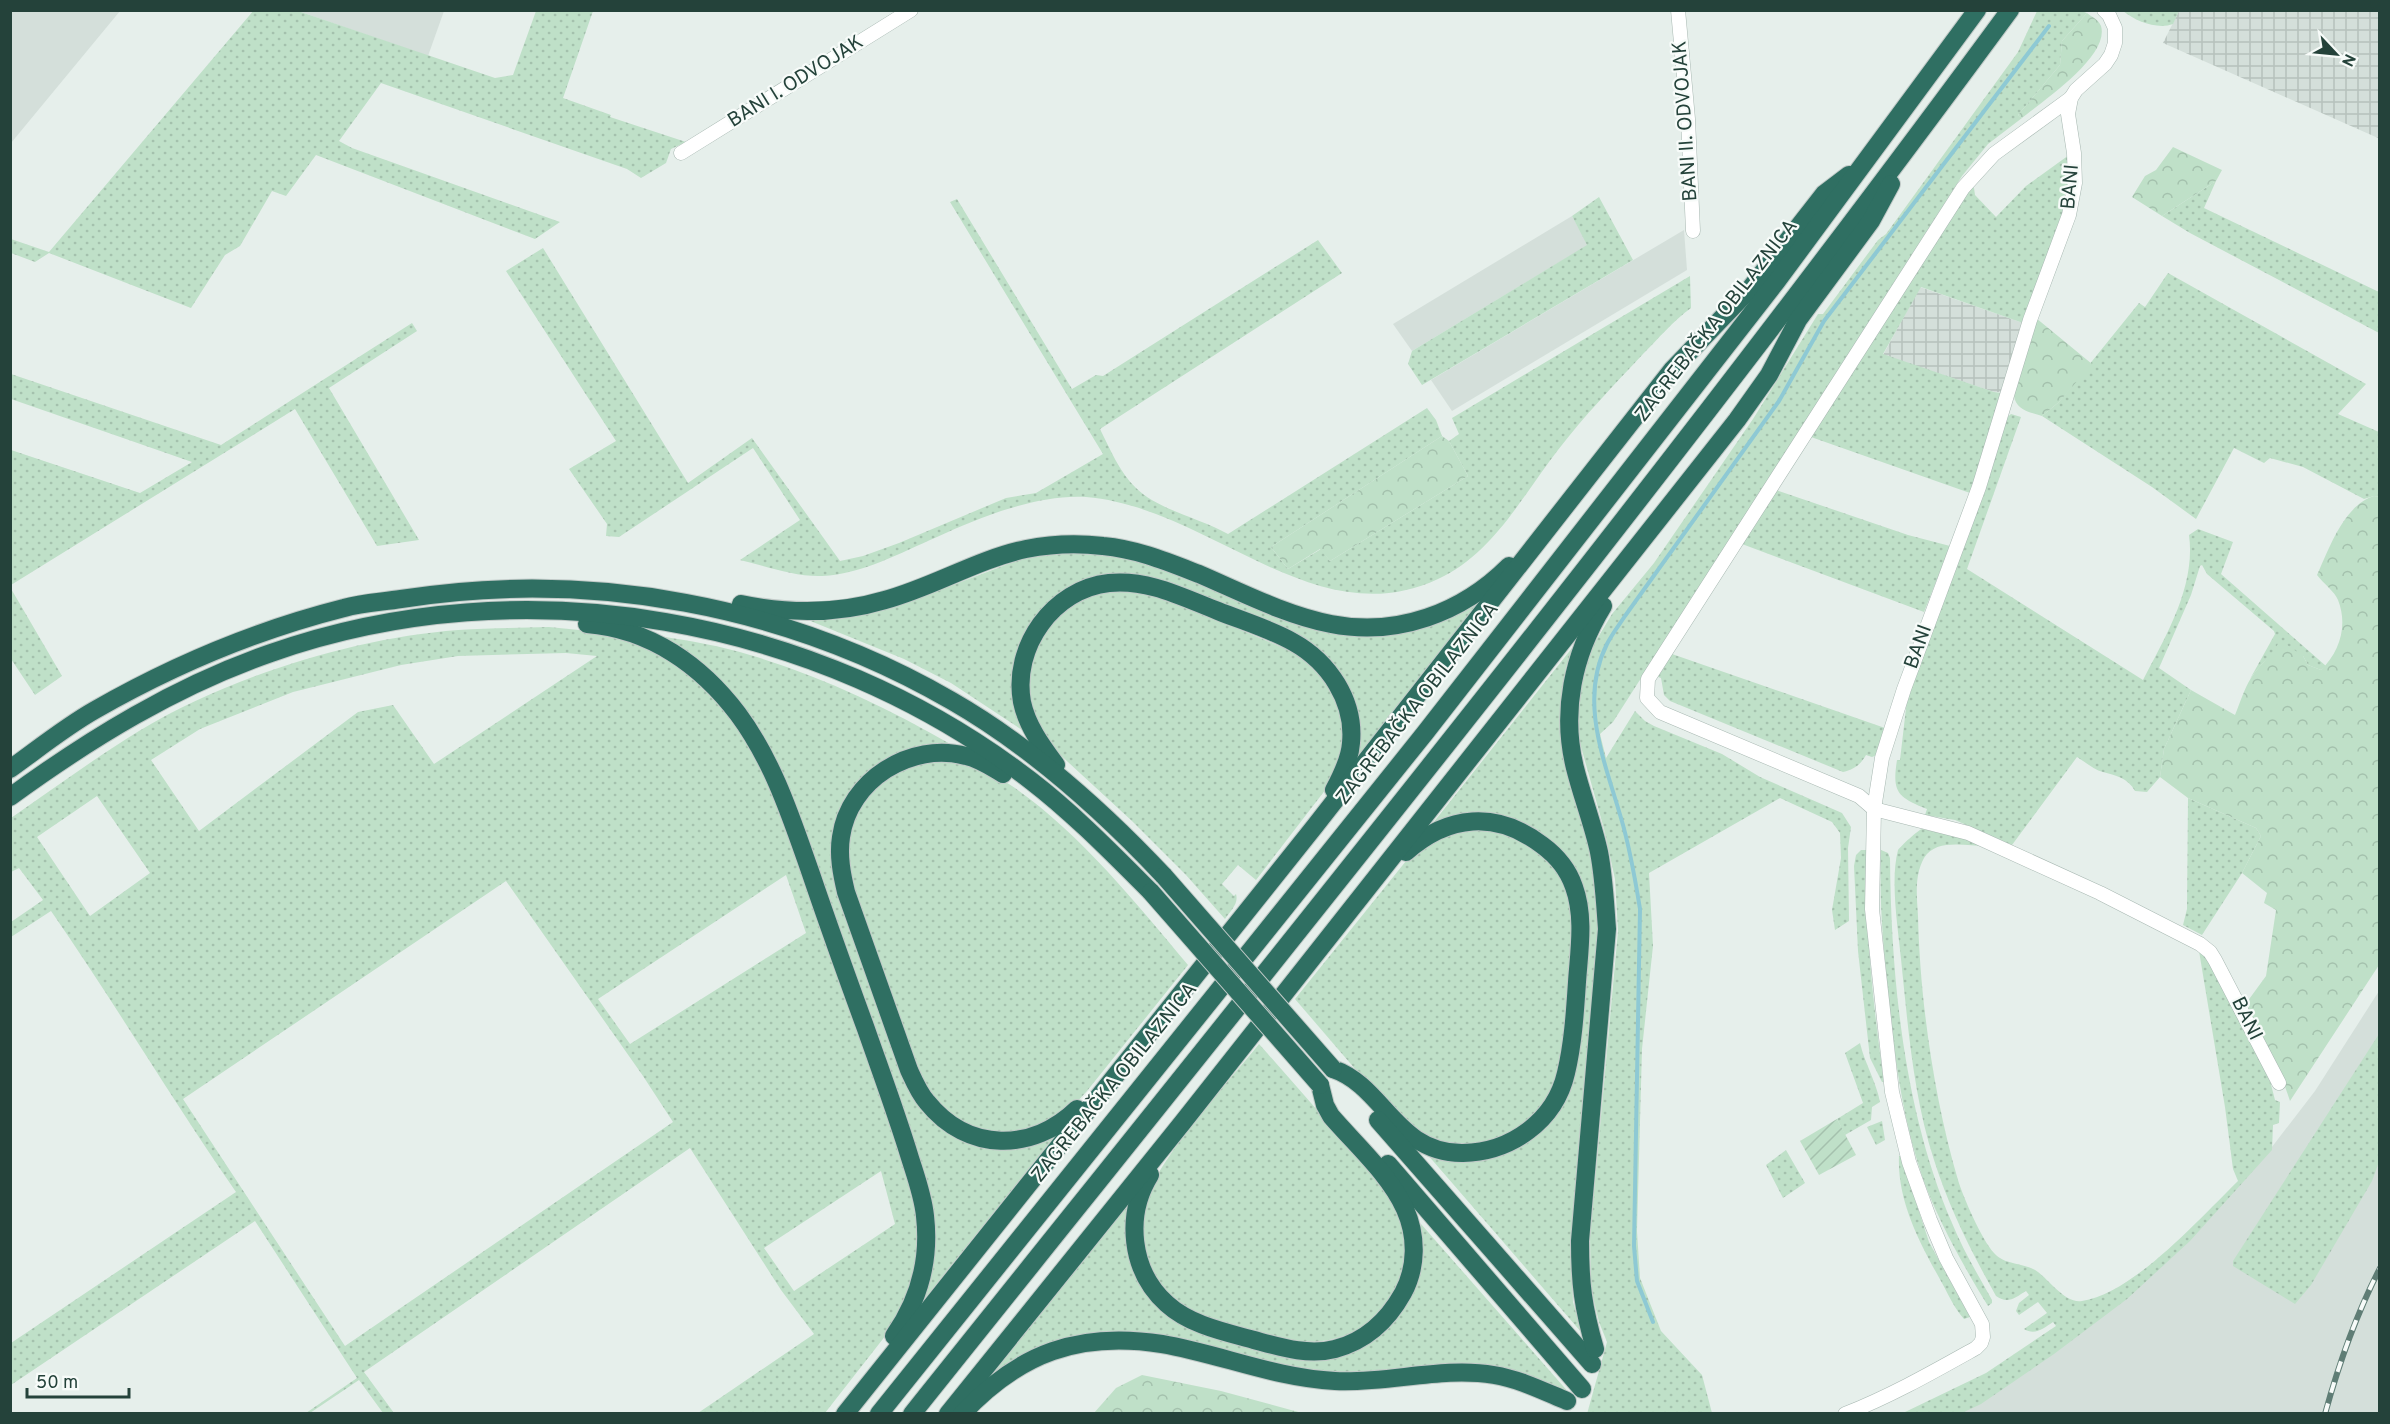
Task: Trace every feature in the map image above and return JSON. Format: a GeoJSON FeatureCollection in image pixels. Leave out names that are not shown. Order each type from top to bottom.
{"type":"FeatureCollection","features":[{"type":"Feature","properties":{"kind":"highway","name":"ZAGREBAČKA OBILAZNICA"},"geometry":{"type":"LineString","coordinates":[[879,1413],[1432,723],[1777,281],[1977,10]]}},
{"type":"Feature","properties":{"kind":"highway"},"geometry":{"type":"LineString","coordinates":[[912,1413],[1446,747],[1902,157],[2010,10]]}},
{"type":"Feature","properties":{"kind":"highway"},"geometry":{"type":"LineString","coordinates":[[948,1413],[1183,1122],[1640,545],[1759,390],[1798,320],[1871,221],[1882,203],[1902,157]]}},
{"type":"Feature","properties":{"kind":"highway"},"geometry":{"type":"LineString","coordinates":[[845,1413],[1315,826],[1672,370],[1749,290],[1824,194],[1861,168]]}},
{"type":"Feature","properties":{"kind":"highway"},"geometry":{"type":"LineString","coordinates":[[621,593],[651,586],[771,609],[840,610],[902,596],[1026,549],[1063,545],[1102,546],[1159,558],[1313,619],[1347,626],[1386,627],[1430,618],[1455,607],[1475,594],[1518,556],[1568,490],[1588,479]]}},
{"type":"Feature","properties":{"kind":"highway"},"geometry":{"type":"LineString","coordinates":[[10,769],[94,711],[189,662],[248,638],[346,607],[472,590],[543,588],[621,593],[734,613],[798,631],[863,657],[954,702],[1017,743],[1080,793],[1164,876],[1333,1069],[1593,1357],[1583,1310],[1580,1241],[1607,929],[1599,850],[1574,766],[1569,730],[1570,698],[1574,674],[1598,613],[1640,545]]}},
{"type":"Feature","properties":{"kind":"highway"},"geometry":{"type":"LineString","coordinates":[[1080,793],[1041,745],[1026,715],[1021,688],[1024,662],[1033,635],[1057,605],[1095,585],[1135,583],[1167,591],[1273,633],[1310,653],[1331,674],[1339,686],[1346,705],[1351,742],[1343,772],[1315,826]]}},
{"type":"Feature","properties":{"kind":"highway"},"geometry":{"type":"LineString","coordinates":[[10,797],[76,750],[171,695],[273,652],[339,633],[412,619],[482,611],[551,610],[637,617],[718,632],[794,654],[864,681],[948,725],[1031,780],[1065,810],[1151,892],[1582,1389]]}},
{"type":"Feature","properties":{"kind":"highway"},"geometry":{"type":"LineString","coordinates":[[482,611],[506,619],[567,622],[614,628],[654,642],[677,655],[711,682],[739,715],[766,760],[785,801],[901,1129],[925,1214],[926,1245],[923,1272],[912,1306],[874,1363],[833,1413]]}},
{"type":"Feature","properties":{"kind":"highway"},"geometry":{"type":"LineString","coordinates":[[1065,810],[1037,799],[1008,777],[978,760],[947,753],[921,753],[891,766],[876,776],[854,802],[841,836],[840,851],[844,884],[909,1070],[927,1102],[950,1124],[974,1135],[1000,1141],[1017,1141],[1043,1134],[1065,1121],[1120,1069]]}},
{"type":"Feature","properties":{"kind":"highway"},"geometry":{"type":"LineString","coordinates":[[1333,1069],[1356,1080],[1401,1128],[1422,1143],[1462,1153],[1500,1147],[1516,1140],[1539,1122],[1557,1096],[1566,1072],[1575,1003],[1580,915],[1575,889],[1566,869],[1552,853],[1520,830],[1502,823],[1484,820],[1447,826],[1429,834],[1405,853],[1364,903],[1349,911]]}},
{"type":"Feature","properties":{"kind":"highway"},"geometry":{"type":"LineString","coordinates":[[1183,1122],[1176,1137],[1143,1185],[1135,1207],[1134,1238],[1139,1263],[1148,1282],[1166,1304],[1190,1319],[1287,1348],[1310,1352],[1334,1349],[1356,1341],[1380,1325],[1396,1307],[1410,1275],[1413,1261],[1413,1237],[1404,1208],[1397,1195],[1331,1116],[1325,1105],[1320,1085]]}},
{"type":"Feature","properties":{"kind":"highway"},"geometry":{"type":"LineString","coordinates":[[962,1413],[988,1386],[1009,1371],[1043,1354],[1070,1345],[1094,1341],[1162,1344],[1291,1376],[1335,1381],[1464,1374],[1494,1375],[1525,1384],[1567,1401]]}},
{"type":"Feature","properties":{"kind":"street","name":"BANI I. ODVOJAK"},"geometry":{"type":"LineString","coordinates":[[681,153],[911,10]]}},
{"type":"Feature","properties":{"kind":"street","name":"BANI II. ODVOJAK"},"geometry":{"type":"LineString","coordinates":[[1678,10],[1688,119],[1693,231]]}},
{"type":"Feature","properties":{"kind":"street"},"geometry":{"type":"LineString","coordinates":[[1845,1413],[1888,1396],[1976,1348],[1981,1343],[1984,1331],[1980,1318],[1946,1258],[1930,1220],[1912,1172],[1898,1119],[1888,1062],[1872,909],[1874,809],[1859,796],[1660,712],[1647,698],[1648,679],[1963,188],[1994,154],[2071,98],[2076,90],[2105,64],[2115,43],[2115,28],[2104,10]]}},
{"type":"Feature","properties":{"kind":"street","name":"BANI"},"geometry":{"type":"LineString","coordinates":[[2071,98],[2068,114],[2074,153],[2074,183],[2069,215],[2030,320],[1978,487],[1907,680],[1882,758],[1874,809],[1968,832],[2100,892],[2200,944],[2210,952],[2215,960],[2279,1083]]}},
{"type":"Feature","properties":{"kind":"shaded area"},"geometry":{"type":"Polygon","coordinates":[[[10,11],[120,11],[11,143],[10,11]]]}},
{"type":"Feature","properties":{"kind":"shaded area"},"geometry":{"type":"Polygon","coordinates":[[[298,11],[444,11],[428,56],[298,11]]]}},
{"type":"Feature","properties":{"kind":"shaded area"},"geometry":{"type":"Polygon","coordinates":[[[2179,11],[2379,11],[2378,138],[2163,43],[2179,11]]]}},
{"type":"Feature","properties":{"kind":"shaded area"},"geometry":{"type":"Polygon","coordinates":[[[1572,216],[1588,245],[1412,351],[1393,324],[1572,216]]]}},
{"type":"Feature","properties":{"kind":"shaded area"},"geometry":{"type":"Polygon","coordinates":[[[1684,230],[1687,270],[1452,411],[1431,380],[1684,230]]]}},
{"type":"Feature","properties":{"kind":"shaded area"},"geometry":{"type":"Polygon","coordinates":[[[1920,287],[2023,323],[2001,392],[1994,392],[1883,355],[1920,287]]]}},
{"type":"Feature","properties":{"kind":"shaded area"},"geometry":{"type":"Polygon","coordinates":[[[2379,991],[2379,1413],[1933,1414],[2175,1249],[2265,1156],[2315,1091],[2379,991]]]}},
{"type":"Feature","properties":{"kind":"green space"},"geometry":{"type":"Polygon","coordinates":[[[254,10],[298,11],[495,78],[513,75],[536,11],[593,11],[563,98],[611,115],[610,117],[686,142],[671,149],[666,163],[641,178],[627,169],[381,83],[339,141],[352,148],[560,222],[535,239],[316,155],[286,196],[272,191],[240,246],[225,255],[191,308],[49,253],[35,262],[11,253],[11,239],[49,252],[254,10]]]}},
{"type":"Feature","properties":{"kind":"green space"},"geometry":{"type":"Polygon","coordinates":[[[2037,11],[2087,13],[2062,41],[2060,65],[2018,115],[2022,118],[1988,144],[1962,176],[1613,722],[1600,734],[1606,758],[1635,711],[1654,726],[1722,754],[1760,777],[1842,813],[1851,827],[1848,848],[1849,921],[1835,930],[1832,910],[1841,858],[1840,833],[1832,822],[1780,798],[1649,873],[1653,946],[1642,1049],[1637,1231],[1640,1278],[1661,1331],[1702,1375],[1712,1413],[1587,1414],[1607,1342],[1599,1322],[1591,1289],[1590,1236],[1618,931],[1615,879],[1604,829],[1578,736],[1578,702],[1583,675],[1594,644],[1612,614],[1654,563],[1753,419],[1818,314],[1823,314],[1878,240],[1886,234],[2018,52],[2037,11]]]}},
{"type":"Feature","properties":{"kind":"green space"},"geometry":{"type":"Polygon","coordinates":[[[2123,11],[2179,11],[2173,24],[2161,26],[2140,21],[2123,11]]]}},
{"type":"Feature","properties":{"kind":"green space"},"geometry":{"type":"Polygon","coordinates":[[[2087,13],[2101,26],[2101,38],[2095,51],[2073,77],[2022,118],[2018,115],[2060,65],[2062,41],[2087,13]]]}},
{"type":"Feature","properties":{"kind":"green space"},"geometry":{"type":"Polygon","coordinates":[[[2173,147],[2222,170],[2216,181],[2162,216],[2132,197],[2145,176],[2156,170],[2173,147]]]}},
{"type":"Feature","properties":{"kind":"green space"},"geometry":{"type":"Polygon","coordinates":[[[2069,155],[2066,200],[2023,323],[1921,287],[1883,354],[2002,393],[1970,493],[1811,437],[1971,186],[1974,188],[1975,195],[1996,217],[2026,186],[2069,155]]]}},
{"type":"Feature","properties":{"kind":"green space"},"geometry":{"type":"Polygon","coordinates":[[[2216,181],[2204,208],[2379,292],[2379,333],[2162,216],[2216,181]]]}},
{"type":"Feature","properties":{"kind":"green space"},"geometry":{"type":"Polygon","coordinates":[[[1599,197],[1633,260],[1422,385],[1408,364],[1412,351],[1587,245],[1572,216],[1599,197]]]}},
{"type":"Feature","properties":{"kind":"green space"},"geometry":{"type":"Polygon","coordinates":[[[957,199],[1072,389],[1096,375],[1103,376],[1318,240],[1342,273],[1100,429],[1125,475],[1145,496],[1228,534],[1427,408],[1436,420],[1442,436],[1271,547],[1288,569],[1321,549],[1330,561],[1468,476],[1449,441],[1459,434],[1452,418],[1690,276],[1691,308],[1666,330],[1589,413],[1491,539],[1458,568],[1438,579],[1393,593],[1349,592],[1305,581],[1262,564],[1176,522],[1132,506],[1086,497],[1049,499],[1010,508],[881,562],[852,571],[812,576],[781,571],[740,560],[800,520],[753,448],[619,537],[606,536],[607,524],[569,469],[616,441],[506,271],[543,248],[688,483],[752,438],[840,561],[863,556],[899,543],[1006,498],[1036,493],[1103,454],[950,202],[957,199]]]}},
{"type":"Feature","properties":{"kind":"green space"},"geometry":{"type":"Polygon","coordinates":[[[2168,273],[2366,384],[2338,414],[2379,432],[2379,497],[2364,499],[2303,467],[2270,458],[2264,463],[2234,448],[2196,519],[2152,487],[2042,416],[2059,402],[2139,303],[2145,307],[2168,273]]]}},
{"type":"Feature","properties":{"kind":"green space"},"geometry":{"type":"Polygon","coordinates":[[[2036,318],[2092,364],[2059,402],[2042,416],[2020,407],[2015,400],[2014,393],[2036,318]]]}},
{"type":"Feature","properties":{"kind":"green space"},"geometry":{"type":"Polygon","coordinates":[[[412,323],[417,331],[329,388],[419,540],[377,546],[295,409],[11,585],[11,450],[140,493],[192,462],[11,399],[11,374],[221,445],[412,323]]]}},
{"type":"Feature","properties":{"kind":"green space"},"geometry":{"type":"Polygon","coordinates":[[[2011,414],[2021,417],[1967,569],[2143,680],[2170,628],[2184,592],[2190,554],[2189,535],[2198,529],[2233,542],[2221,574],[2326,666],[2321,670],[2308,665],[2303,656],[2277,656],[2262,664],[2250,679],[2275,634],[2274,631],[2207,574],[2202,565],[2200,566],[2191,595],[2159,668],[2191,690],[2164,749],[2160,777],[2147,792],[2135,791],[2125,780],[2096,769],[2077,757],[2012,845],[1955,820],[1925,815],[1927,809],[1903,797],[1896,786],[1895,779],[1897,760],[1900,760],[1908,691],[2004,420],[2011,414]]]}},
{"type":"Feature","properties":{"kind":"green space"},"geometry":{"type":"Polygon","coordinates":[[[1442,436],[1449,441],[1468,476],[1330,561],[1320,549],[1288,569],[1271,547],[1442,436]]]}},
{"type":"Feature","properties":{"kind":"green space"},"geometry":{"type":"Polygon","coordinates":[[[1776,490],[1908,535],[1950,546],[1924,612],[1742,544],[1776,490]]]}},
{"type":"Feature","properties":{"kind":"green space"},"geometry":{"type":"Polygon","coordinates":[[[2374,496],[2379,497],[2379,965],[2290,1101],[2279,1069],[2246,1010],[2247,1002],[2266,976],[2276,910],[2264,903],[2267,893],[2242,873],[2261,836],[2256,828],[2188,798],[2160,777],[2164,749],[2191,690],[2235,715],[2251,678],[2274,651],[2280,640],[2303,656],[2308,665],[2321,670],[2328,663],[2340,638],[2341,609],[2332,591],[2317,575],[2332,541],[2346,518],[2354,508],[2374,496]]]}},
{"type":"Feature","properties":{"kind":"green space"},"geometry":{"type":"Polygon","coordinates":[[[1059,553],[1120,556],[1391,634],[1439,621],[1483,599],[1362,752],[1356,756],[1334,667],[1119,575],[1022,639],[1025,732],[951,683],[904,659],[808,620],[877,610],[908,602],[1024,558],[1059,553]]]}},
{"type":"Feature","properties":{"kind":"green space"},"geometry":{"type":"Polygon","coordinates":[[[10,587],[62,676],[35,695],[11,659],[10,587]]]}},
{"type":"Feature","properties":{"kind":"green space"},"geometry":{"type":"Polygon","coordinates":[[[1119,589],[1145,592],[1166,599],[1296,653],[1322,676],[1339,709],[1343,732],[1341,753],[1326,789],[1256,880],[1238,865],[1222,884],[1234,896],[1236,894],[1237,898],[1234,907],[1225,919],[1186,875],[1132,821],[1056,751],[1042,735],[1030,706],[1028,672],[1038,639],[1066,608],[1084,598],[1119,589]]]}},
{"type":"Feature","properties":{"kind":"green space"},"geometry":{"type":"Polygon","coordinates":[[[549,627],[609,633],[659,652],[703,685],[743,734],[777,798],[901,1151],[917,1205],[919,1246],[908,1297],[886,1335],[825,1413],[698,1413],[814,1334],[781,1290],[690,1148],[364,1372],[394,1413],[383,1413],[359,1380],[310,1413],[306,1413],[357,1378],[255,1221],[11,1385],[11,1343],[236,1192],[51,911],[11,937],[11,922],[43,900],[19,868],[11,872],[11,818],[139,731],[174,711],[252,677],[335,651],[418,634],[458,630],[549,627]],[[566,653],[458,656],[401,665],[293,692],[200,729],[151,760],[199,831],[358,712],[393,705],[434,764],[597,656],[566,653]],[[97,796],[37,837],[90,916],[150,873],[97,796]],[[786,875],[598,999],[630,1044],[806,933],[786,875]],[[506,881],[183,1099],[345,1346],[673,1122],[506,881]],[[881,1171],[764,1248],[794,1291],[895,1224],[881,1171]]]}},
{"type":"Feature","properties":{"kind":"green space"},"geometry":{"type":"Polygon","coordinates":[[[660,636],[728,649],[803,673],[879,706],[952,745],[923,745],[899,753],[834,834],[914,1098],[1013,1147],[1035,1145],[1054,1137],[922,1302],[933,1255],[782,774],[660,636]]]}},
{"type":"Feature","properties":{"kind":"green space"},"geometry":{"type":"Polygon","coordinates":[[[1576,643],[1566,667],[1560,712],[1562,736],[1594,862],[1600,937],[1571,1243],[1573,1302],[1582,1333],[1427,1154],[1469,1161],[1493,1158],[1525,1143],[1552,1120],[1588,937],[1554,845],[1453,816],[1433,823],[1576,643]]]}},
{"type":"Feature","properties":{"kind":"green space"},"geometry":{"type":"Polygon","coordinates":[[[1672,654],[1885,728],[1877,755],[1872,757],[1866,755],[1857,766],[1843,772],[1670,701],[1664,695],[1661,678],[1658,677],[1672,654]]]}},
{"type":"Feature","properties":{"kind":"green space"},"geometry":{"type":"Polygon","coordinates":[[[958,761],[1006,782],[1037,804],[1106,870],[1188,965],[1075,1104],[1030,1132],[1004,1134],[979,1131],[964,1125],[938,1105],[915,1071],[852,888],[847,844],[857,810],[882,780],[917,763],[958,761]]]}},
{"type":"Feature","properties":{"kind":"green space"},"geometry":{"type":"Polygon","coordinates":[[[2188,798],[2256,828],[2261,836],[2242,873],[2202,935],[2183,925],[2187,909],[2188,798]]]}},
{"type":"Feature","properties":{"kind":"green space"},"geometry":{"type":"Polygon","coordinates":[[[1472,829],[1501,832],[1526,842],[1555,868],[1564,883],[1571,903],[1573,928],[1561,1063],[1550,1094],[1531,1119],[1498,1141],[1465,1145],[1441,1142],[1421,1133],[1374,1091],[1295,999],[1406,861],[1436,840],[1472,829]]]}},
{"type":"Feature","properties":{"kind":"green space"},"geometry":{"type":"Polygon","coordinates":[[[1922,829],[1968,838],[1986,846],[1952,844],[1929,852],[1924,858],[1917,879],[1917,894],[1925,1015],[1935,1083],[1949,1149],[1973,1218],[1994,1253],[1999,1257],[2033,1269],[2070,1299],[2082,1301],[2102,1295],[2123,1284],[2165,1252],[2238,1181],[2233,1169],[2198,945],[2208,955],[2267,1069],[2275,1100],[2280,1102],[2279,1123],[2273,1125],[2272,1150],[2190,1241],[2127,1299],[2054,1354],[1981,1404],[1962,1413],[1903,1413],[1986,1373],[2056,1326],[2053,1322],[2043,1329],[2032,1332],[2024,1329],[2047,1313],[2038,1302],[2019,1315],[2016,1311],[2019,1303],[2029,1295],[2026,1291],[2008,1300],[1996,1296],[1954,1213],[1927,1135],[1912,1060],[1895,889],[1898,850],[1922,829]]]}},
{"type":"Feature","properties":{"kind":"green space"},"geometry":{"type":"Polygon","coordinates":[[[1861,850],[1866,850],[1870,966],[1884,1082],[1870,1058],[1858,951],[1854,866],[1856,855],[1861,850]]]}},
{"type":"Feature","properties":{"kind":"green space"},"geometry":{"type":"Polygon","coordinates":[[[1881,850],[1888,853],[1890,858],[1897,997],[1903,1044],[1922,1136],[1952,1223],[1992,1300],[1988,1306],[1935,1208],[1922,1176],[1909,1131],[1890,1015],[1881,903],[1881,850]]]}},
{"type":"Feature","properties":{"kind":"green space"},"geometry":{"type":"Polygon","coordinates":[[[2379,1034],[2379,1162],[2372,1181],[2311,1285],[2295,1304],[2233,1266],[2233,1261],[2379,1034]]]}},
{"type":"Feature","properties":{"kind":"green space"},"geometry":{"type":"Polygon","coordinates":[[[1860,1043],[1880,1102],[1872,1107],[1871,1120],[1845,1135],[1837,1119],[1863,1103],[1845,1053],[1860,1043]]]}},
{"type":"Feature","properties":{"kind":"green space"},"geometry":{"type":"Polygon","coordinates":[[[1259,1044],[1384,1188],[1397,1208],[1403,1226],[1404,1265],[1392,1297],[1383,1310],[1363,1327],[1330,1340],[1314,1342],[1282,1339],[1215,1320],[1189,1310],[1174,1301],[1161,1288],[1155,1280],[1144,1253],[1140,1224],[1144,1204],[1154,1182],[1169,1157],[1207,1106],[1259,1044]]]}},
{"type":"Feature","properties":{"kind":"green space"},"geometry":{"type":"Polygon","coordinates":[[[1837,1119],[1856,1155],[1819,1175],[1800,1141],[1837,1119]]]}},
{"type":"Feature","properties":{"kind":"green space"},"geometry":{"type":"Polygon","coordinates":[[[1882,1121],[1885,1140],[1876,1145],[1867,1127],[1882,1121]]]}},
{"type":"Feature","properties":{"kind":"green space"},"geometry":{"type":"Polygon","coordinates":[[[1786,1150],[1805,1183],[1783,1198],[1766,1165],[1786,1150]]]}},
{"type":"Feature","properties":{"kind":"green space"},"geometry":{"type":"Polygon","coordinates":[[[1899,1156],[1901,1156],[1929,1242],[1970,1317],[1964,1319],[1952,1302],[1912,1223],[1902,1190],[1899,1156]]]}},
{"type":"Feature","properties":{"kind":"green space"},"geometry":{"type":"Polygon","coordinates":[[[1127,1206],[1127,1231],[1131,1259],[1147,1290],[1295,1357],[1382,1334],[1400,1315],[1412,1295],[1420,1268],[1421,1224],[1570,1394],[1534,1379],[1295,1371],[1163,1338],[1044,1347],[1012,1361],[987,1379],[1127,1206]]]}},
{"type":"Feature","properties":{"kind":"green space"},"geometry":{"type":"Polygon","coordinates":[[[1142,1375],[1221,1391],[1302,1413],[1094,1413],[1116,1388],[1142,1375]]]}},
{"type":"Feature","properties":{"kind":"waterway"},"geometry":{"type":"LineString","coordinates":[[1653,1322],[1637,1281],[1634,1246],[1640,909],[1627,841],[1597,731],[1594,709],[1599,666],[1607,644],[1616,630],[1779,401],[1824,321],[2049,26]]}},
{"type":"Feature","properties":{"kind":"railway"},"geometry":{"type":"LineString","coordinates":[[2325,1414],[2349,1339],[2380,1268]]}}]}
